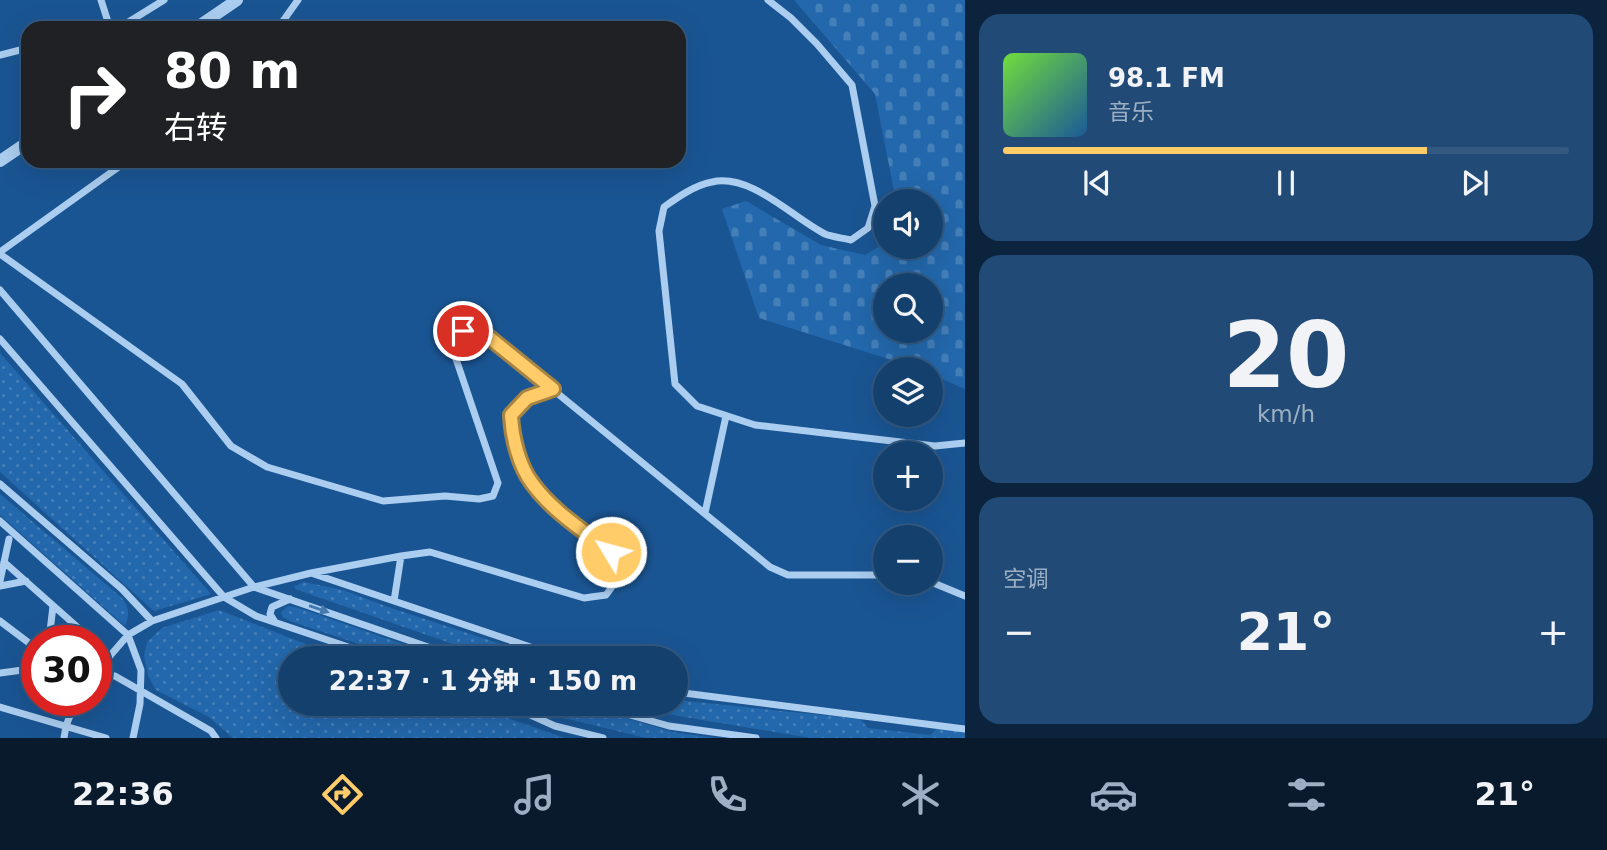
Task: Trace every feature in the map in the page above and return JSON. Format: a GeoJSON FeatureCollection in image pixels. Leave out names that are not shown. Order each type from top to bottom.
{"type":"FeatureCollection","features":[{"type":"Feature","properties":{"kind":"street"},"geometry":{"type":"LineString","coordinates":[[100,0],[108,21]]}},
{"type":"Feature","properties":{"kind":"street"},"geometry":{"type":"LineString","coordinates":[[130,21],[164,0]]}},
{"type":"Feature","properties":{"kind":"street"},"geometry":{"type":"LineString","coordinates":[[206,21],[237,0]]}},
{"type":"Feature","properties":{"kind":"street"},"geometry":{"type":"LineString","coordinates":[[283,21],[298,0]]}},
{"type":"Feature","properties":{"kind":"street"},"geometry":{"type":"LineString","coordinates":[[768,0],[817,44],[852,85],[875,206],[869,228],[851,240],[827,235],[772,199],[736,182],[713,181],[681,195],[664,208],[659,231],[676,384],[697,406],[755,425],[935,446],[965,443]]}},
{"type":"Feature","properties":{"kind":"street"},"geometry":{"type":"LineString","coordinates":[[0,55],[21,50]]}},
{"type":"Feature","properties":{"kind":"street"},"geometry":{"type":"LineString","coordinates":[[0,161],[21,147]]}},
{"type":"Feature","properties":{"kind":"street"},"geometry":{"type":"LineString","coordinates":[[117,168],[0,253],[182,384],[231,446],[267,467],[383,501],[445,496],[479,499],[493,496],[498,483],[453,350],[463,331],[475,326],[770,566],[788,575],[873,575]]}},
{"type":"Feature","properties":{"kind":"street"},"geometry":{"type":"LineString","coordinates":[[0,290],[254,587],[425,646]]}},
{"type":"Feature","properties":{"kind":"street"},"geometry":{"type":"LineString","coordinates":[[0,339],[224,597],[256,616],[346,646]]}},
{"type":"Feature","properties":{"kind":"street"},"geometry":{"type":"LineString","coordinates":[[112,654],[128,635],[152,621],[254,587],[311,573],[430,552],[584,598],[606,595],[620,576],[611,552],[568,520],[531,482],[513,439],[511,415],[527,398],[553,389]]}},
{"type":"Feature","properties":{"kind":"street"},"geometry":{"type":"LineString","coordinates":[[705,513],[726,416]]}},
{"type":"Feature","properties":{"kind":"street"},"geometry":{"type":"LineString","coordinates":[[0,484],[122,589],[152,621]]}},
{"type":"Feature","properties":{"kind":"street"},"geometry":{"type":"LineString","coordinates":[[0,520],[12,537],[128,635],[141,670],[141,693],[133,738]]}},
{"type":"Feature","properties":{"kind":"street"},"geometry":{"type":"LineString","coordinates":[[0,545],[12,537]]}},
{"type":"Feature","properties":{"kind":"street"},"geometry":{"type":"LineString","coordinates":[[12,537],[0,583],[26,581]]}},
{"type":"Feature","properties":{"kind":"street"},"geometry":{"type":"LineString","coordinates":[[394,601],[401,556]]}},
{"type":"Feature","properties":{"kind":"street"},"geometry":{"type":"LineString","coordinates":[[4,562],[75,625]]}},
{"type":"Feature","properties":{"kind":"street"},"geometry":{"type":"LineString","coordinates":[[311,573],[527,646]]}},
{"type":"Feature","properties":{"kind":"street"},"geometry":{"type":"LineString","coordinates":[[943,587],[965,596]]}},
{"type":"Feature","properties":{"kind":"street"},"geometry":{"type":"LineString","coordinates":[[276,622],[270,614],[272,607],[290,599]]}},
{"type":"Feature","properties":{"kind":"street"},"geometry":{"type":"LineString","coordinates":[[51,625],[53,606]]}},
{"type":"Feature","properties":{"kind":"street"},"geometry":{"type":"LineString","coordinates":[[0,621],[21,637]]}},
{"type":"Feature","properties":{"kind":"street"},"geometry":{"type":"LineString","coordinates":[[0,673],[21,670]]}},
{"type":"Feature","properties":{"kind":"street"},"geometry":{"type":"LineString","coordinates":[[112,676],[211,730],[216,738]]}},
{"type":"Feature","properties":{"kind":"street"},"geometry":{"type":"LineString","coordinates":[[688,694],[965,729]]}},
{"type":"Feature","properties":{"kind":"street"},"geometry":{"type":"LineString","coordinates":[[0,707],[106,738]]}},
{"type":"Feature","properties":{"kind":"street"},"geometry":{"type":"LineString","coordinates":[[64,738],[70,716]]}},
{"type":"Feature","properties":{"kind":"street"},"geometry":{"type":"LineString","coordinates":[[533,716],[555,726],[603,738]]}},
{"type":"Feature","properties":{"kind":"street"},"geometry":{"type":"LineString","coordinates":[[634,716],[669,726],[756,738]]}},
{"type":"Feature","properties":{"kind":"green space"},"geometry":{"type":"Polygon","coordinates":[[[794,0],[965,0],[965,389],[943,379],[943,357],[882,357],[759,318],[722,209],[746,201],[821,245],[865,255],[873,250],[873,259],[943,259],[943,189],[894,189],[875,94],[794,0]]]}},
{"type":"Feature","properties":{"kind":"green space"},"geometry":{"type":"Polygon","coordinates":[[[0,353],[211,594],[154,611],[0,472],[0,353]]]}},
{"type":"Feature","properties":{"kind":"green space"},"geometry":{"type":"Polygon","coordinates":[[[0,494],[122,598],[128,612],[125,626],[0,515],[0,494]]]}},
{"type":"Feature","properties":{"kind":"green space"},"geometry":{"type":"Polygon","coordinates":[[[304,582],[343,590],[507,646],[459,646],[295,589],[295,586],[304,582]]]}},
{"type":"Feature","properties":{"kind":"green space"},"geometry":{"type":"Polygon","coordinates":[[[288,606],[296,607],[408,646],[365,646],[290,621],[283,617],[281,612],[288,606]]]}},
{"type":"Feature","properties":{"kind":"green space"},"geometry":{"type":"Polygon","coordinates":[[[219,610],[310,646],[278,646],[278,716],[502,716],[565,738],[233,738],[209,717],[156,690],[148,675],[144,655],[147,642],[162,628],[219,610]]]}},
{"type":"Feature","properties":{"kind":"green space"},"geometry":{"type":"Polygon","coordinates":[[[688,701],[860,719],[868,728],[930,735],[938,728],[965,732],[965,738],[811,738],[679,716],[688,716],[688,701]]]}},
{"type":"Feature","properties":{"kind":"green space"},"geometry":{"type":"Polygon","coordinates":[[[556,716],[619,716],[673,732],[714,738],[646,738],[556,716]]]}},
{"type":"Feature","properties":{"kind":"route"},"geometry":{"type":"LineString","coordinates":[[463,331],[475,326],[553,389],[527,398],[511,415],[513,439],[531,482],[568,520],[611,552]]}}]}
